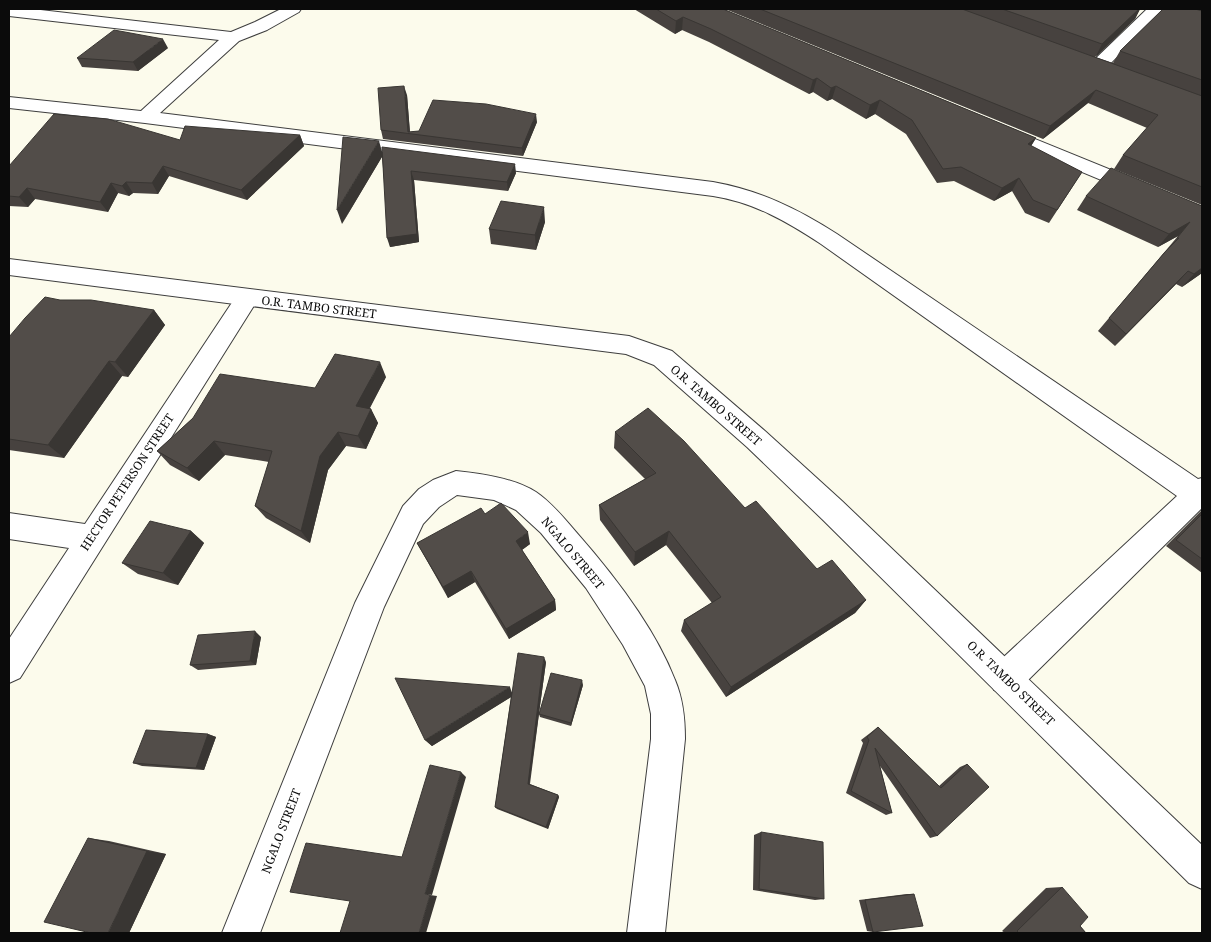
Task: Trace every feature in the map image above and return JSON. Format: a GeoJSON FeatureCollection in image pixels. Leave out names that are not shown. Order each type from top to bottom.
{"type":"FeatureCollection","features":[{"type":"Feature","properties":{"kind":"street"},"geometry":{"type":"LineString","coordinates":[[145,118],[233,37],[261,26],[293,9]]}},
{"type":"Feature","properties":{"kind":"street"},"geometry":{"type":"LineString","coordinates":[[1098,66],[1156,9]]}},
{"type":"Feature","properties":{"kind":"street"},"geometry":{"type":"LineString","coordinates":[[9,12],[233,37]]}},
{"type":"Feature","properties":{"kind":"street"},"geometry":{"type":"LineString","coordinates":[[1080,60],[1116,73]]}},
{"type":"Feature","properties":{"kind":"street"},"geometry":{"type":"LineString","coordinates":[[9,103],[630,177],[729,192],[760,201],[806,224],[1200,493],[1006,678]]}},
{"type":"Feature","properties":{"kind":"street"},"geometry":{"type":"LineString","coordinates":[[983,124],[1202,215]]}},
{"type":"Feature","properties":{"kind":"street","name":"O.R. TAMBO STREET"},"geometry":{"type":"LineString","coordinates":[[9,267],[629,344],[663,358],[696,385],[832,510],[1202,870]]}},
{"type":"Feature","properties":{"kind":"street","name":"HECTOR PETERSON STREET"},"geometry":{"type":"LineString","coordinates":[[9,667],[90,538],[247,298]]}},
{"type":"Feature","properties":{"kind":"street","name":"NGALO STREET"},"geometry":{"type":"LineString","coordinates":[[241,933],[370,603],[401,537],[413,515],[429,498],[443,488],[456,483],[498,489],[526,501],[551,524],[596,578],[634,634],[660,682],[668,714],[668,739],[646,933]]}},
{"type":"Feature","properties":{"kind":"street"},"geometry":{"type":"LineString","coordinates":[[9,526],[90,538]]}},
{"type":"Feature","properties":{"kind":"building"},"geometry":{"type":"Polygon","coordinates":[[[656,9],[723,9],[1036,138],[1028,144],[1082,172],[1057,210],[1033,200],[1019,178],[1002,188],[961,167],[943,169],[912,120],[880,100],[870,105],[836,86],[831,88],[817,78],[813,80],[711,29],[683,17],[676,21],[656,9]]]}},
{"type":"Feature","properties":{"kind":"building"},"geometry":{"type":"Polygon","coordinates":[[[760,9],[962,9],[1202,96],[1202,187],[1123,155],[1158,115],[1096,90],[1050,126],[760,9]]]}},
{"type":"Feature","properties":{"kind":"building"},"geometry":{"type":"Polygon","coordinates":[[[1002,9],[1139,9],[1102,44],[1002,9]]]}},
{"type":"Feature","properties":{"kind":"building"},"geometry":{"type":"Polygon","coordinates":[[[1163,9],[1195,9],[1202,11],[1202,80],[1120,51],[1163,9]]]}},
{"type":"Feature","properties":{"kind":"building"},"geometry":{"type":"Polygon","coordinates":[[[114,30],[163,39],[133,62],[77,58],[114,30]]]}},
{"type":"Feature","properties":{"kind":"building"},"geometry":{"type":"Polygon","coordinates":[[[404,86],[408,132],[419,131],[433,100],[486,104],[536,114],[522,148],[381,130],[378,88],[404,86]]]}},
{"type":"Feature","properties":{"kind":"building"},"geometry":{"type":"Polygon","coordinates":[[[54,114],[108,119],[180,140],[185,126],[300,135],[241,190],[163,166],[152,183],[126,182],[122,186],[111,183],[100,202],[27,188],[19,197],[9,196],[9,166],[54,114]]]}},
{"type":"Feature","properties":{"kind":"building"},"geometry":{"type":"Polygon","coordinates":[[[343,137],[379,141],[337,210],[343,137]]]}},
{"type":"Feature","properties":{"kind":"building"},"geometry":{"type":"Polygon","coordinates":[[[382,147],[515,164],[507,182],[411,171],[417,234],[387,238],[382,147]]]}},
{"type":"Feature","properties":{"kind":"building"},"geometry":{"type":"Polygon","coordinates":[[[1111,168],[1202,206],[1202,268],[1194,274],[1188,271],[1126,334],[1109,318],[1179,238],[1177,238],[1190,222],[1169,234],[1086,196],[1111,168]]]}},
{"type":"Feature","properties":{"kind":"building"},"geometry":{"type":"Polygon","coordinates":[[[501,201],[544,207],[535,235],[489,229],[501,201]]]}},
{"type":"Feature","properties":{"kind":"building"},"geometry":{"type":"Polygon","coordinates":[[[45,297],[60,300],[91,300],[154,310],[115,362],[109,361],[48,445],[9,439],[9,337],[45,297]]]}},
{"type":"Feature","properties":{"kind":"building"},"geometry":{"type":"Polygon","coordinates":[[[335,354],[380,362],[356,406],[371,409],[358,436],[338,432],[320,456],[301,531],[255,506],[272,451],[214,441],[187,468],[157,451],[193,418],[220,374],[315,388],[335,354]]]}},
{"type":"Feature","properties":{"kind":"building"},"geometry":{"type":"Polygon","coordinates":[[[648,408],[684,441],[745,508],[756,501],[817,569],[832,560],[866,600],[731,687],[684,620],[721,597],[669,531],[635,552],[599,505],[656,473],[615,432],[648,408]]]}},
{"type":"Feature","properties":{"kind":"building"},"geometry":{"type":"Polygon","coordinates":[[[501,503],[528,532],[516,541],[555,600],[506,629],[471,571],[443,587],[417,543],[481,508],[485,514],[501,503]]]}},
{"type":"Feature","properties":{"kind":"building"},"geometry":{"type":"Polygon","coordinates":[[[1202,514],[1202,559],[1176,540],[1202,514]]]}},
{"type":"Feature","properties":{"kind":"building"},"geometry":{"type":"Polygon","coordinates":[[[150,521],[191,531],[163,573],[122,563],[150,521]]]}},
{"type":"Feature","properties":{"kind":"building"},"geometry":{"type":"Polygon","coordinates":[[[255,631],[250,661],[190,665],[198,635],[255,631]]]}},
{"type":"Feature","properties":{"kind":"building"},"geometry":{"type":"Polygon","coordinates":[[[518,653],[544,657],[528,784],[558,795],[546,827],[495,807],[518,653]]]}},
{"type":"Feature","properties":{"kind":"building"},"geometry":{"type":"Polygon","coordinates":[[[551,673],[582,680],[571,723],[539,714],[551,673]]]}},
{"type":"Feature","properties":{"kind":"building"},"geometry":{"type":"Polygon","coordinates":[[[395,678],[510,687],[425,740],[395,678]]]}},
{"type":"Feature","properties":{"kind":"building"},"geometry":{"type":"Polygon","coordinates":[[[878,727],[941,788],[967,764],[989,787],[937,836],[875,748],[892,813],[851,791],[869,740],[867,737],[878,727]]]}},
{"type":"Feature","properties":{"kind":"building"},"geometry":{"type":"Polygon","coordinates":[[[146,730],[208,734],[196,768],[133,763],[146,730]]]}},
{"type":"Feature","properties":{"kind":"building"},"geometry":{"type":"Polygon","coordinates":[[[430,765],[461,772],[425,894],[430,895],[419,933],[340,933],[350,901],[290,892],[306,843],[402,857],[430,765]]]}},
{"type":"Feature","properties":{"kind":"building"},"geometry":{"type":"Polygon","coordinates":[[[761,832],[823,842],[824,899],[759,889],[761,832]]]}},
{"type":"Feature","properties":{"kind":"building"},"geometry":{"type":"Polygon","coordinates":[[[88,838],[147,851],[108,933],[91,933],[44,922],[88,838]]]}},
{"type":"Feature","properties":{"kind":"building"},"geometry":{"type":"Polygon","coordinates":[[[1062,887],[1088,917],[1080,926],[1086,933],[1019,933],[1017,931],[1062,887]]]}},
{"type":"Feature","properties":{"kind":"building"},"geometry":{"type":"Polygon","coordinates":[[[914,894],[923,926],[873,932],[865,900],[914,894]]]}}]}
